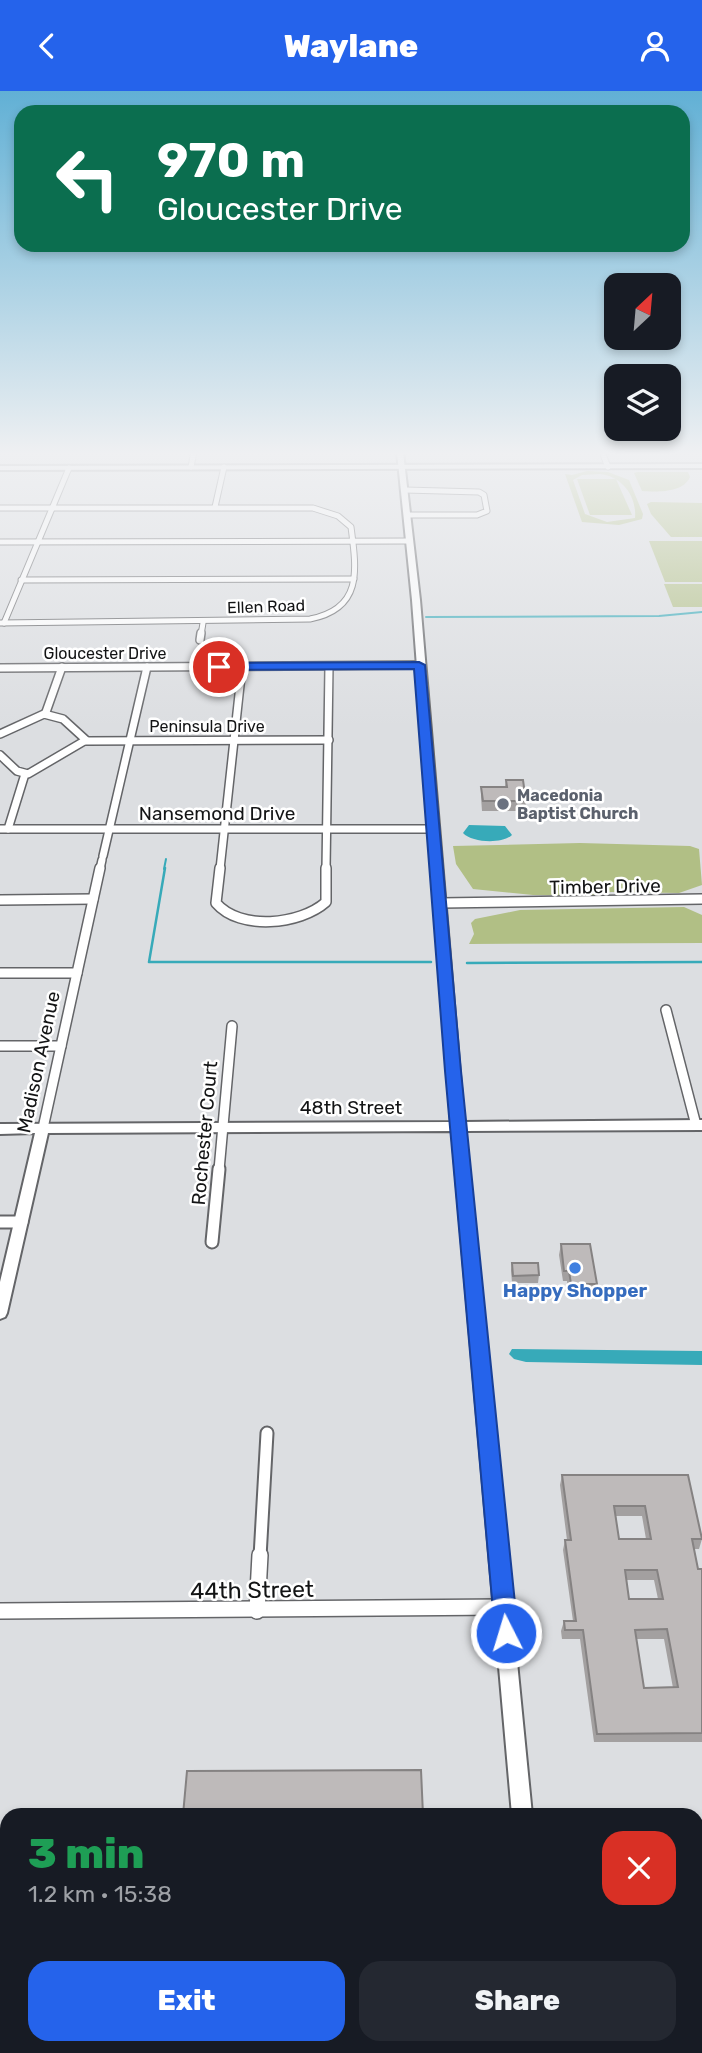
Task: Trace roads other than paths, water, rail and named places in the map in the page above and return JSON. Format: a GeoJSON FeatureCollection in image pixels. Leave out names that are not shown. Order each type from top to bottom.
{"type":"FeatureCollection","features":[{"type":"Feature","properties":{"kind":"street"},"geometry":{"type":"LineString","coordinates":[[2,623],[36,544]]}},
{"type":"Feature","properties":{"kind":"street"},"geometry":{"type":"LineString","coordinates":[[22,580],[354,579],[352,544]]}},
{"type":"Feature","properties":{"kind":"street"},"geometry":{"type":"LineString","coordinates":[[410,544],[459,1126],[521,1808]]}},
{"type":"Feature","properties":{"kind":"street","name":"Ellen Road"},"geometry":{"type":"LineString","coordinates":[[2,623],[285,622],[316,618],[347,603],[352,596],[354,579]]}},
{"type":"Feature","properties":{"kind":"street"},"geometry":{"type":"LineString","coordinates":[[200,640],[203,623]]}},
{"type":"Feature","properties":{"kind":"street","name":"Gloucester Drive"},"geometry":{"type":"LineString","coordinates":[[0,668],[419,665]]}},
{"type":"Feature","properties":{"kind":"street"},"geometry":{"type":"LineString","coordinates":[[242,667],[216,903],[228,917],[298,918],[314,913],[326,902],[329,666]]}},
{"type":"Feature","properties":{"kind":"street"},"geometry":{"type":"LineString","coordinates":[[46,712],[62,667]]}},
{"type":"Feature","properties":{"kind":"street","name":"Madison Avenue"},"geometry":{"type":"LineString","coordinates":[[0,1313],[147,667]]}},
{"type":"Feature","properties":{"kind":"street"},"geometry":{"type":"LineString","coordinates":[[0,733],[35,714],[46,712],[54,714],[86,741],[25,774],[4,828]]}},
{"type":"Feature","properties":{"kind":"street","name":"Peninsula Drive"},"geometry":{"type":"LineString","coordinates":[[86,741],[330,740]]}},
{"type":"Feature","properties":{"kind":"street"},"geometry":{"type":"LineString","coordinates":[[0,755],[25,774]]}},
{"type":"Feature","properties":{"kind":"street","name":"Nansemond Drive"},"geometry":{"type":"LineString","coordinates":[[4,828],[434,829]]}},
{"type":"Feature","properties":{"kind":"street"},"geometry":{"type":"LineString","coordinates":[[0,900],[93,899]]}},
{"type":"Feature","properties":{"kind":"street","name":"Timber Drive"},"geometry":{"type":"LineString","coordinates":[[441,903],[455,907],[702,899]]}},
{"type":"Feature","properties":{"kind":"street"},"geometry":{"type":"LineString","coordinates":[[0,973],[77,973]]}},
{"type":"Feature","properties":{"kind":"street"},"geometry":{"type":"LineString","coordinates":[[666,1010],[699,1125]]}},
{"type":"Feature","properties":{"kind":"street","name":"Rochester Court"},"geometry":{"type":"LineString","coordinates":[[212,1242],[232,1026]]}},
{"type":"Feature","properties":{"kind":"street"},"geometry":{"type":"LineString","coordinates":[[0,1046],[61,1046]]}},
{"type":"Feature","properties":{"kind":"street","name":"48th Street"},"geometry":{"type":"LineString","coordinates":[[0,1129],[699,1125]]}},
{"type":"Feature","properties":{"kind":"street"},"geometry":{"type":"LineString","coordinates":[[0,1222],[22,1222]]}},
{"type":"Feature","properties":{"kind":"street"},"geometry":{"type":"LineString","coordinates":[[257,1611],[267,1433]]}},
{"type":"Feature","properties":{"kind":"street","name":"44th Street"},"geometry":{"type":"LineString","coordinates":[[0,1611],[504,1607]]}},
{"type":"Feature","properties":{"kind":"water"},"geometry":{"type":"Polygon","coordinates":[[[469,825],[505,826],[512,835],[495,841],[473,839],[463,833],[469,825]]]}},
{"type":"Feature","properties":{"kind":"water"},"geometry":{"type":"Polygon","coordinates":[[[512,1349],[702,1351],[702,1365],[526,1362],[514,1359],[509,1354],[512,1349]]]}},
{"type":"Feature","properties":{"kind":"waterway"},"geometry":{"type":"LineString","coordinates":[[426,617],[659,616],[702,612]]}},
{"type":"Feature","properties":{"kind":"waterway"},"geometry":{"type":"LineString","coordinates":[[164,869],[166,859]]}},
{"type":"Feature","properties":{"kind":"waterway"},"geometry":{"type":"LineString","coordinates":[[165,868],[149,962],[431,962]]}},
{"type":"Feature","properties":{"kind":"waterway"},"geometry":{"type":"LineString","coordinates":[[467,963],[702,962]]}},
{"type":"Feature","properties":{"kind":"place","name":"Macedonia Baptist Church"},"geometry":{"type":"Point","coordinates":[503,804]}},
{"type":"Feature","properties":{"kind":"place","name":"Happy Shopper"},"geometry":{"type":"Point","coordinates":[575,1268]}}]}
